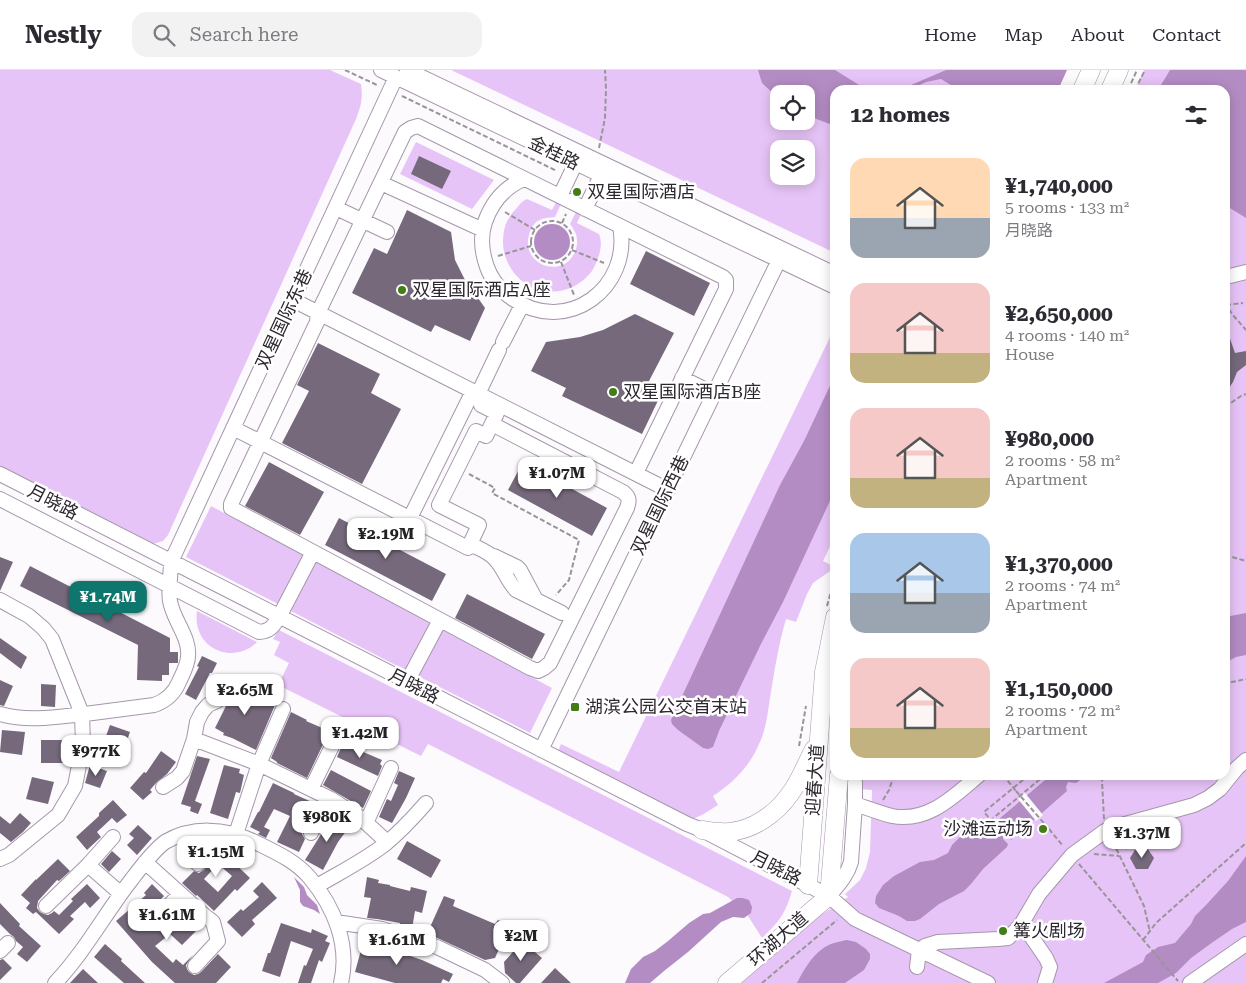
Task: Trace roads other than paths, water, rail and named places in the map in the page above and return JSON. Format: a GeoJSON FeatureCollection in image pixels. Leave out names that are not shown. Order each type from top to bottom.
{"type":"FeatureCollection","features":[{"type":"Feature","properties":{"kind":"main road"},"geometry":{"type":"LineString","coordinates":[[1084,85],[1091,70]]}},
{"type":"Feature","properties":{"kind":"main road"},"geometry":{"type":"LineString","coordinates":[[1112,85],[1119,70]]}},
{"type":"Feature","properties":{"kind":"main road","name":"迎春大道"},"geometry":{"type":"LineString","coordinates":[[808,884],[818,742],[830,614]]}},
{"type":"Feature","properties":{"kind":"main road"},"geometry":{"type":"LineString","coordinates":[[702,830],[728,832],[744,829],[763,820],[779,807],[790,794],[818,742]]}},
{"type":"Feature","properties":{"kind":"main road","name":"迎春大道"},"geometry":{"type":"LineString","coordinates":[[829,896],[847,780]]}},
{"type":"Feature","properties":{"kind":"main road","name":"环湖大道"},"geometry":{"type":"LineString","coordinates":[[727,983],[829,896]]}},
{"type":"Feature","properties":{"kind":"street","name":"金桂路"},"geometry":{"type":"LineString","coordinates":[[381,70],[402,74],[578,158],[830,272]]}},
{"type":"Feature","properties":{"kind":"street","name":"双星国际东巷"},"geometry":{"type":"LineString","coordinates":[[171,562],[390,91],[402,74]]}},
{"type":"Feature","properties":{"kind":"street"},"geometry":{"type":"LineString","coordinates":[[492,424],[628,496],[627,508],[579,606],[550,662],[538,671],[231,508],[231,504],[316,322],[318,313],[405,132],[418,126],[726,280],[726,289],[636,474]]}},
{"type":"Feature","properties":{"kind":"street"},"geometry":{"type":"LineString","coordinates":[[560,196],[578,158]]}},
{"type":"Feature","properties":{"kind":"street","name":"金桂路"},"geometry":{"type":"LineString","coordinates":[[601,167],[830,285]]}},
{"type":"Feature","properties":{"kind":"street"},"geometry":{"type":"LineString","coordinates":[[585,209],[601,167]]}},
{"type":"Feature","properties":{"kind":"street"},"geometry":{"type":"LineString","coordinates":[[524,179],[509,187],[493,204],[483,230],[482,248],[484,260],[493,280],[510,297],[522,304],[541,311],[564,311],[595,297],[611,280],[616,269],[622,248],[620,226]]}},
{"type":"Feature","properties":{"kind":"street"},"geometry":{"type":"LineString","coordinates":[[381,182],[483,230]]}},
{"type":"Feature","properties":{"kind":"street"},"geometry":{"type":"LineString","coordinates":[[336,208],[387,232]]}},
{"type":"Feature","properties":{"kind":"street","name":"双星国际西巷"},"geometry":{"type":"LineString","coordinates":[[541,750],[779,260]]}},
{"type":"Feature","properties":{"kind":"street"},"geometry":{"type":"LineString","coordinates":[[1230,276],[1246,272]]}},
{"type":"Feature","properties":{"kind":"street"},"geometry":{"type":"LineString","coordinates":[[293,300],[473,395],[668,490]]}},
{"type":"Feature","properties":{"kind":"street"},"geometry":{"type":"LineString","coordinates":[[410,518],[458,422],[501,346],[522,304]]}},
{"type":"Feature","properties":{"kind":"street"},"geometry":{"type":"LineString","coordinates":[[682,378],[714,394]]}},
{"type":"Feature","properties":{"kind":"street"},"geometry":{"type":"LineString","coordinates":[[458,422],[486,436],[497,413],[473,395]]}},
{"type":"Feature","properties":{"kind":"street"},"geometry":{"type":"LineString","coordinates":[[233,428],[468,548],[479,526],[439,506],[476,431]]}},
{"type":"Feature","properties":{"kind":"street","name":"月晓路"},"geometry":{"type":"LineString","coordinates":[[0,474],[678,820],[702,830],[808,884],[829,896],[856,919],[988,983]]}},
{"type":"Feature","properties":{"kind":"street"},"geometry":{"type":"LineString","coordinates":[[0,499],[259,632],[267,631],[280,617],[313,552]]}},
{"type":"Feature","properties":{"kind":"street"},"geometry":{"type":"LineString","coordinates":[[470,544],[496,559],[516,590],[562,613]]}},
{"type":"Feature","properties":{"kind":"street"},"geometry":{"type":"LineString","coordinates":[[0,714],[31,718],[60,717],[154,706],[174,692],[188,657],[188,646],[175,618],[170,600],[171,562]]}},
{"type":"Feature","properties":{"kind":"street"},"geometry":{"type":"LineString","coordinates":[[0,600],[29,616],[52,639],[82,714],[83,745],[75,786],[58,815],[9,855],[0,859]]}},
{"type":"Feature","properties":{"kind":"street"},"geometry":{"type":"LineString","coordinates":[[567,628],[562,622],[562,613],[570,606],[579,606]]}},
{"type":"Feature","properties":{"kind":"street"},"geometry":{"type":"LineString","coordinates":[[407,682],[440,620]]}},
{"type":"Feature","properties":{"kind":"street"},"geometry":{"type":"LineString","coordinates":[[163,787],[177,778],[183,771],[194,739],[197,722],[208,705],[217,701]]}},
{"type":"Feature","properties":{"kind":"street"},"geometry":{"type":"LineString","coordinates":[[236,834],[259,764],[283,709]]}},
{"type":"Feature","properties":{"kind":"street"},"geometry":{"type":"LineString","coordinates":[[311,789],[337,736]]}},
{"type":"Feature","properties":{"kind":"street"},"geometry":{"type":"LineString","coordinates":[[194,739],[259,764],[328,798],[366,823],[388,842]]}},
{"type":"Feature","properties":{"kind":"street"},"geometry":{"type":"LineString","coordinates":[[1230,777],[1246,760]]}},
{"type":"Feature","properties":{"kind":"street"},"geometry":{"type":"LineString","coordinates":[[366,823],[391,768]]}},
{"type":"Feature","properties":{"kind":"street"},"geometry":{"type":"LineString","coordinates":[[829,896],[849,870],[855,804],[848,780]]}},
{"type":"Feature","properties":{"kind":"street"},"geometry":{"type":"LineString","coordinates":[[855,804],[892,816],[912,817],[946,804],[973,780]]}},
{"type":"Feature","properties":{"kind":"street"},"geometry":{"type":"LineString","coordinates":[[917,966],[919,950],[938,942],[1008,938],[1022,923],[1039,894],[1072,855],[1105,831],[1194,805],[1220,790],[1228,780]]}},
{"type":"Feature","properties":{"kind":"street"},"geometry":{"type":"LineString","coordinates":[[311,833],[328,798]]}},
{"type":"Feature","properties":{"kind":"street"},"geometry":{"type":"LineString","coordinates":[[317,886],[388,842],[426,803]]}},
{"type":"Feature","properties":{"kind":"street"},"geometry":{"type":"LineString","coordinates":[[57,983],[120,893],[145,862],[165,843],[186,833],[212,830],[240,835],[292,861],[317,886],[336,922],[342,939],[344,958],[340,983]]}},
{"type":"Feature","properties":{"kind":"street"},"geometry":{"type":"LineString","coordinates":[[180,836],[190,847],[192,857],[198,864]]}},
{"type":"Feature","properties":{"kind":"street"},"geometry":{"type":"LineString","coordinates":[[46,906],[88,865],[113,837]]}},
{"type":"Feature","properties":{"kind":"street"},"geometry":{"type":"LineString","coordinates":[[145,862],[213,922],[218,940],[195,966]]}},
{"type":"Feature","properties":{"kind":"street"},"geometry":{"type":"LineString","coordinates":[[88,865],[120,893]]}},
{"type":"Feature","properties":{"kind":"street"},"geometry":{"type":"LineString","coordinates":[[155,920],[180,894]]}},
{"type":"Feature","properties":{"kind":"street"},"geometry":{"type":"LineString","coordinates":[[336,922],[382,929],[437,947],[485,970],[502,983]]}},
{"type":"Feature","properties":{"kind":"street"},"geometry":{"type":"LineString","coordinates":[[1022,923],[1050,966],[1045,983]]}},
{"type":"Feature","properties":{"kind":"street"},"geometry":{"type":"LineString","coordinates":[[1190,983],[1246,944]]}},
{"type":"Feature","properties":{"kind":"place","name":"双星国际酒店"},"geometry":{"type":"Point","coordinates":[577,192]}},
{"type":"Feature","properties":{"kind":"place","name":"双星国际酒店A座"},"geometry":{"type":"Point","coordinates":[402,290]}},
{"type":"Feature","properties":{"kind":"place","name":"双星国际酒店B座"},"geometry":{"type":"Point","coordinates":[613,392]}},
{"type":"Feature","properties":{"kind":"place","name":"湖滨公园公交首末站"},"geometry":{"type":"Point","coordinates":[575,707]}},
{"type":"Feature","properties":{"kind":"place","name":"沙滩运动场"},"geometry":{"type":"Point","coordinates":[1043,829]}},
{"type":"Feature","properties":{"kind":"place","name":"篝火剧场"},"geometry":{"type":"Point","coordinates":[1003,931]}}]}
